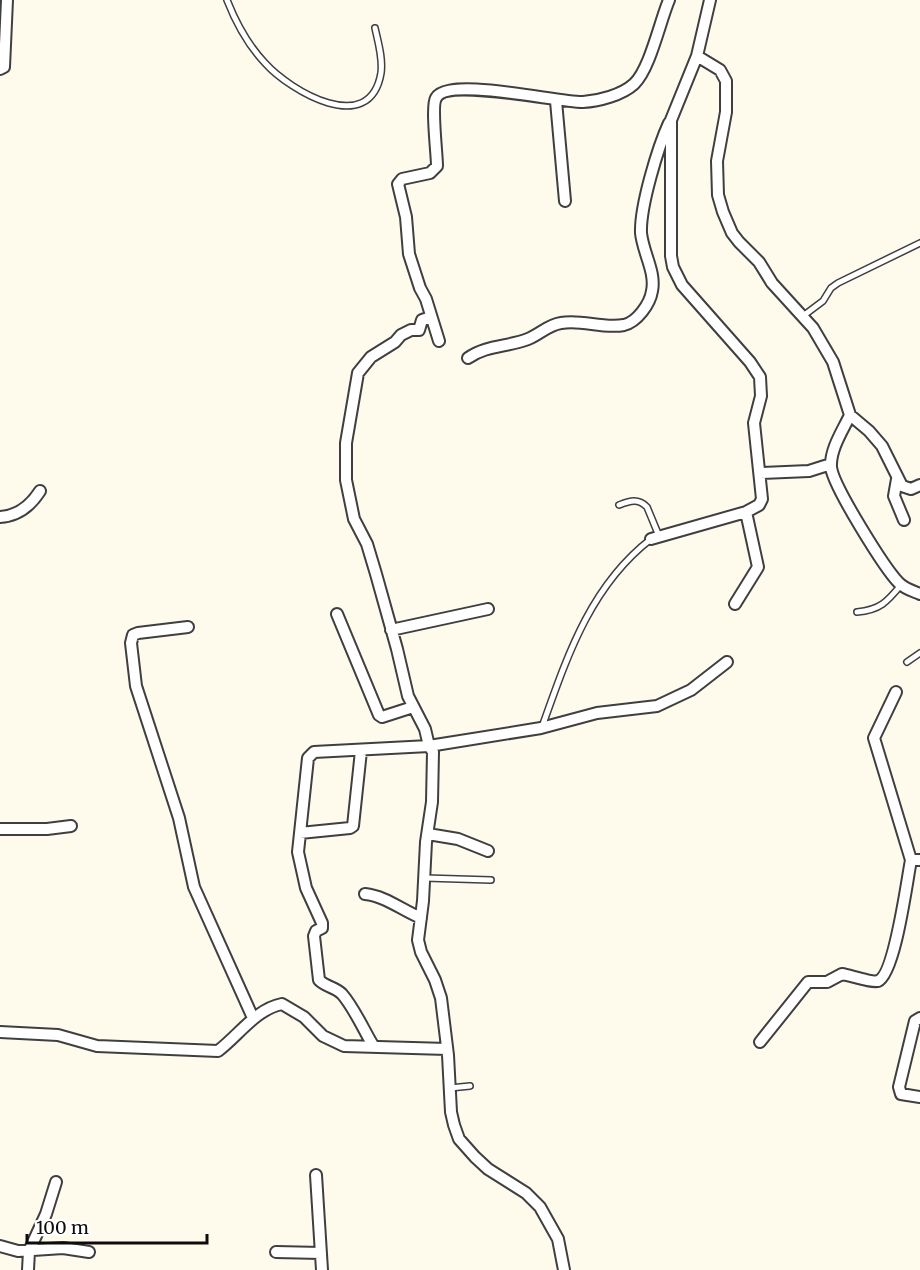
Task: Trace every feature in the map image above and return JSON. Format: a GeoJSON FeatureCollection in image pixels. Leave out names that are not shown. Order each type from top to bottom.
{"type":"FeatureCollection","features":[{"type":"Feature","properties":{"kind":"street"},"geometry":{"type":"LineString","coordinates":[[0,69],[4,67],[7,0]]}},
{"type":"Feature","properties":{"kind":"street"},"geometry":{"type":"LineString","coordinates":[[439,341],[410,254],[406,218],[398,184],[402,179],[430,173],[437,166],[434,112],[436,96],[446,91],[492,90],[556,101],[584,102],[601,99],[633,85],[644,69],[669,0]]}},
{"type":"Feature","properties":{"kind":"street"},"geometry":{"type":"LineString","coordinates":[[468,358],[483,349],[530,338],[561,322],[599,327],[615,326],[628,323],[637,317],[653,290],[652,274],[641,233],[645,204],[660,146],[697,56],[710,0]]}},
{"type":"Feature","properties":{"kind":"street"},"geometry":{"type":"LineString","coordinates":[[697,56],[720,70],[726,81],[726,112],[717,169],[718,195],[723,212],[739,242],[759,262],[772,283],[804,316],[819,337],[833,362],[850,415],[869,430],[882,446],[902,486],[911,489],[920,485]]}},
{"type":"Feature","properties":{"kind":"street"},"geometry":{"type":"LineString","coordinates":[[556,101],[564,201]]}},
{"type":"Feature","properties":{"kind":"street"},"geometry":{"type":"LineString","coordinates":[[655,537],[746,512],[759,506],[762,499],[754,423],[762,396],[760,377],[750,362],[682,285],[673,267],[671,120]]}},
{"type":"Feature","properties":{"kind":"street"},"geometry":{"type":"LineString","coordinates":[[431,317],[422,320],[419,330],[405,332],[395,342],[371,357],[358,373],[346,443],[346,480],[350,506],[367,544],[398,649],[408,696],[425,729],[429,746],[433,752],[434,782],[418,932],[419,946],[438,989],[447,1049],[451,1112],[459,1139],[481,1163],[526,1193],[540,1207],[558,1239],[564,1270]]}},
{"type":"Feature","properties":{"kind":"street"},"geometry":{"type":"LineString","coordinates":[[850,415],[835,448],[831,464],[837,487],[879,555],[901,585],[920,594]]}},
{"type":"Feature","properties":{"kind":"street"},"geometry":{"type":"LineString","coordinates":[[760,473],[809,471],[831,464]]}},
{"type":"Feature","properties":{"kind":"street"},"geometry":{"type":"LineString","coordinates":[[897,479],[894,496],[904,520]]}},
{"type":"Feature","properties":{"kind":"street"},"geometry":{"type":"LineString","coordinates":[[0,517],[20,512],[35,500],[40,491]]}},
{"type":"Feature","properties":{"kind":"street"},"geometry":{"type":"LineString","coordinates":[[735,604],[758,567],[746,512]]}},
{"type":"Feature","properties":{"kind":"street"},"geometry":{"type":"LineString","coordinates":[[391,630],[488,609]]}},
{"type":"Feature","properties":{"kind":"street"},"geometry":{"type":"LineString","coordinates":[[337,614],[379,716],[388,716],[413,707]]}},
{"type":"Feature","properties":{"kind":"street"},"geometry":{"type":"LineString","coordinates":[[188,627],[133,635],[131,643],[136,686],[179,819],[195,887],[253,1018]]}},
{"type":"Feature","properties":{"kind":"street"},"geometry":{"type":"LineString","coordinates":[[374,1047],[344,996],[336,988],[326,986],[319,980],[314,936],[316,931],[322,928],[322,923],[306,888],[298,852],[308,758],[314,752],[429,746],[541,728],[589,715],[647,708],[667,703],[691,690],[727,662]]}},
{"type":"Feature","properties":{"kind":"street"},"geometry":{"type":"LineString","coordinates":[[760,1042],[808,982],[827,982],[842,974],[874,981],[881,978],[889,967],[915,860],[874,738],[896,692]]}},
{"type":"Feature","properties":{"kind":"street"},"geometry":{"type":"LineString","coordinates":[[300,832],[353,826],[361,751]]}},
{"type":"Feature","properties":{"kind":"street"},"geometry":{"type":"LineString","coordinates":[[0,829],[47,829],[71,826]]}},
{"type":"Feature","properties":{"kind":"street"},"geometry":{"type":"LineString","coordinates":[[428,834],[458,839],[488,850]]}},
{"type":"Feature","properties":{"kind":"street"},"geometry":{"type":"LineString","coordinates":[[365,894],[385,899],[421,918]]}},
{"type":"Feature","properties":{"kind":"street"},"geometry":{"type":"LineString","coordinates":[[0,1032],[58,1035],[97,1046],[218,1051],[253,1018],[272,1006],[282,1004],[304,1017],[323,1035],[344,1046],[447,1049]]}},
{"type":"Feature","properties":{"kind":"street"},"geometry":{"type":"LineString","coordinates":[[920,1018],[915,1021],[899,1088],[901,1094],[920,1097]]}},
{"type":"Feature","properties":{"kind":"street"},"geometry":{"type":"LineString","coordinates":[[316,1175],[322,1270]]}},
{"type":"Feature","properties":{"kind":"street"},"geometry":{"type":"LineString","coordinates":[[28,1270],[29,1251],[46,1214],[56,1182]]}},
{"type":"Feature","properties":{"kind":"street"},"geometry":{"type":"LineString","coordinates":[[0,1246],[18,1251],[63,1248],[89,1252]]}},
{"type":"Feature","properties":{"kind":"street"},"geometry":{"type":"LineString","coordinates":[[276,1252],[321,1253]]}},
{"type":"Feature","properties":{"kind":"lane"},"geometry":{"type":"LineString","coordinates":[[227,0],[240,29],[265,63],[288,83],[329,104],[361,105],[372,95],[381,74],[375,28]]}},
{"type":"Feature","properties":{"kind":"lane"},"geometry":{"type":"LineString","coordinates":[[804,316],[823,301],[831,288],[838,283],[920,243]]}},
{"type":"Feature","properties":{"kind":"lane"},"geometry":{"type":"LineString","coordinates":[[541,728],[573,646],[597,598],[626,560],[655,537],[647,507],[644,504],[633,501],[619,505]]}},
{"type":"Feature","properties":{"kind":"lane"},"geometry":{"type":"LineString","coordinates":[[857,612],[878,608],[901,585]]}},
{"type":"Feature","properties":{"kind":"lane"},"geometry":{"type":"LineString","coordinates":[[907,662],[920,653]]}},
{"type":"Feature","properties":{"kind":"lane"},"geometry":{"type":"LineString","coordinates":[[423,878],[491,880]]}},
{"type":"Feature","properties":{"kind":"lane"},"geometry":{"type":"LineString","coordinates":[[450,1088],[470,1086]]}}]}
